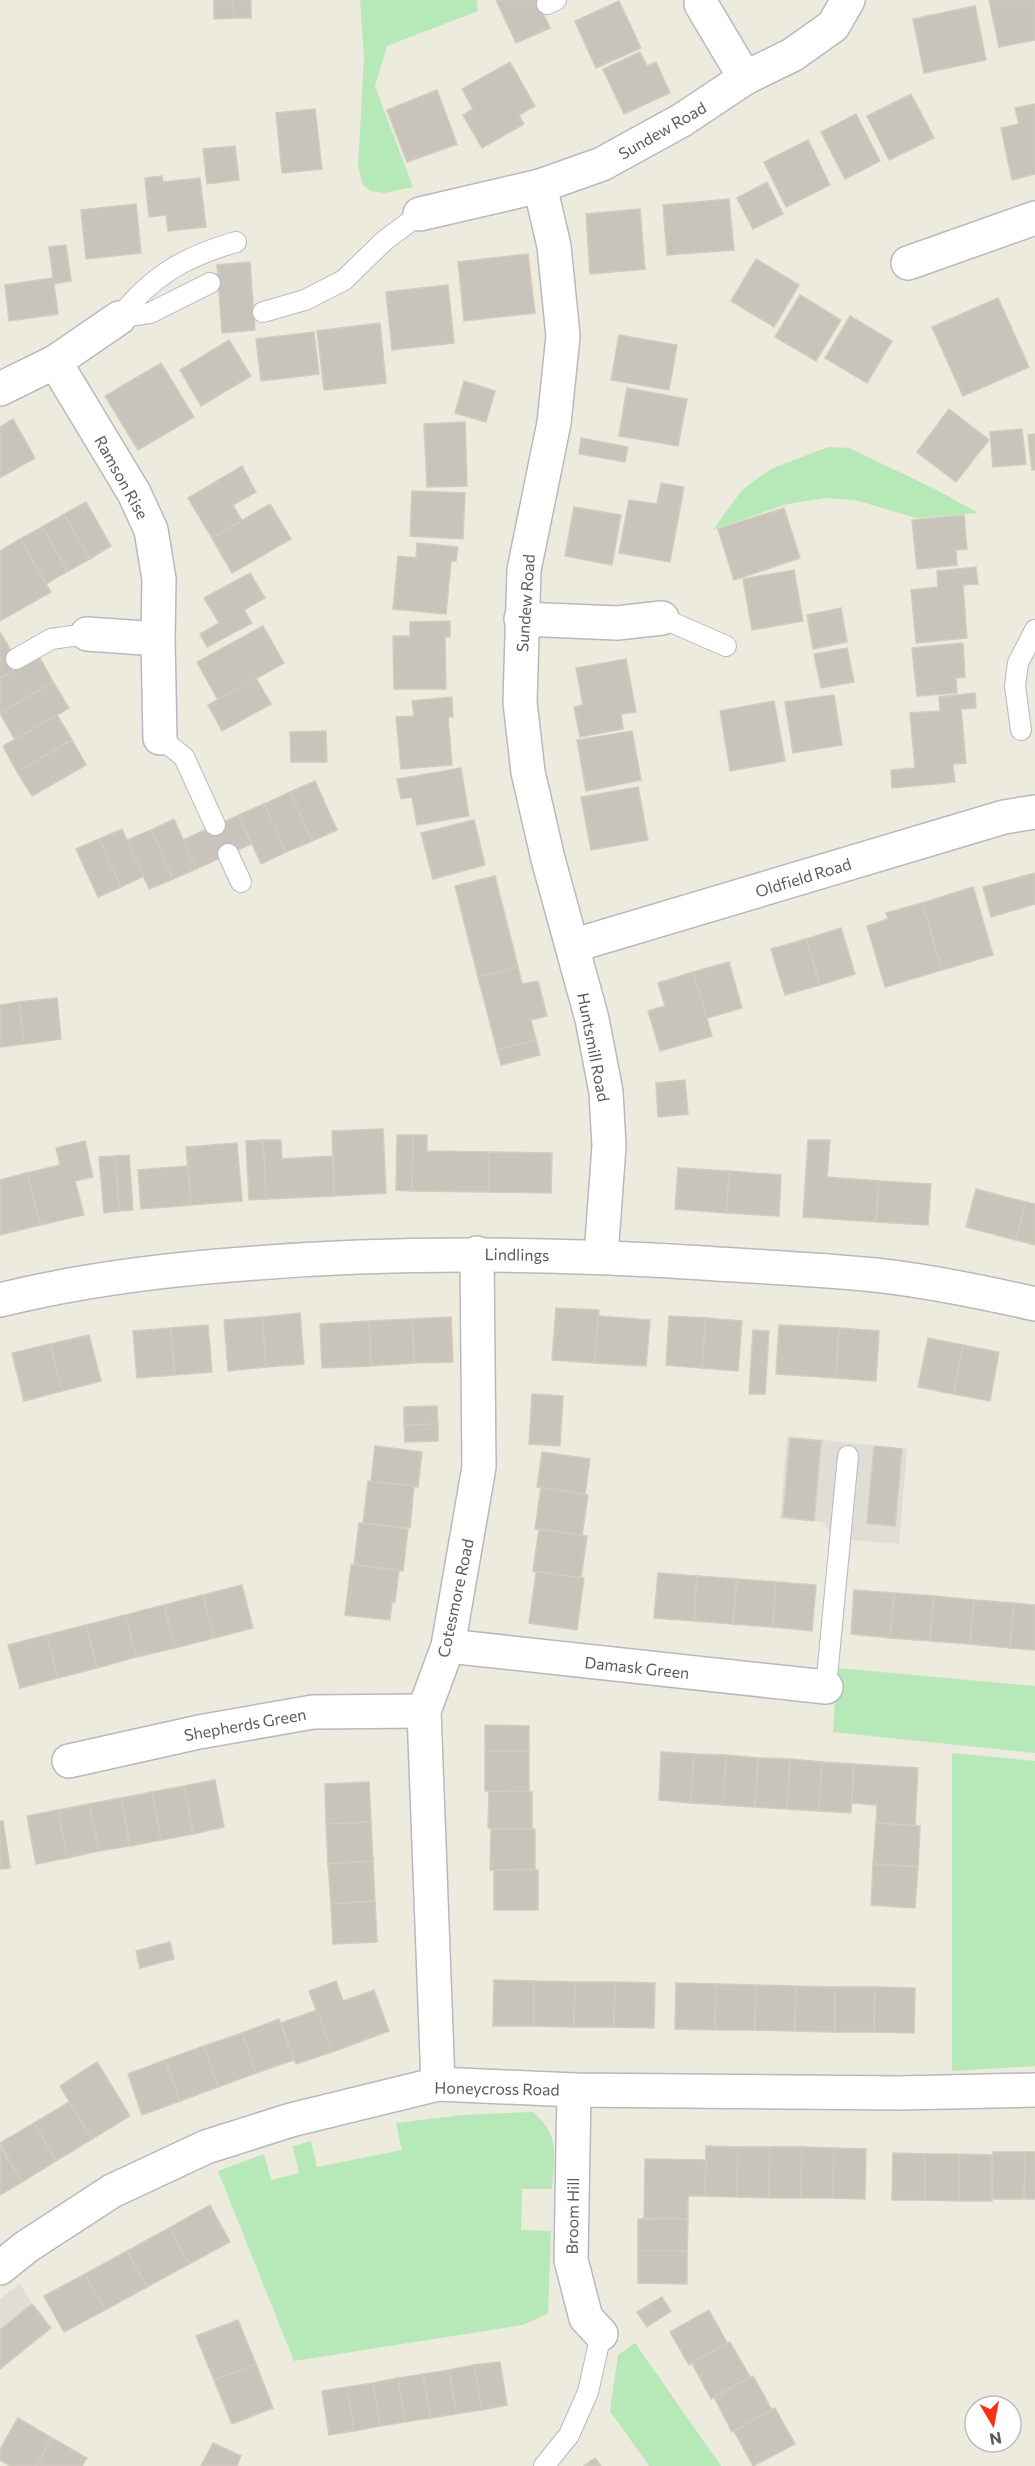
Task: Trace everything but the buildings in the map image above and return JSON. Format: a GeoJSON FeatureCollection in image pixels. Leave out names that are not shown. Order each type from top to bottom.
{"type":"FeatureCollection","features":[{"type":"Feature","properties":{"kind":"street","name":"Sundew Road"},"geometry":{"type":"LineString","coordinates":[[420,214],[540,186],[602,165],[682,120],[745,78],[792,55],[833,26],[848,0]]}},
{"type":"Feature","properties":{"kind":"street"},"geometry":{"type":"LineString","coordinates":[[697,2],[745,78]]}},
{"type":"Feature","properties":{"kind":"street","name":"Sundew Road"},"geometry":{"type":"LineString","coordinates":[[540,186],[554,246],[563,336],[554,423],[524,570],[520,702],[528,772],[548,859],[572,946]]}},
{"type":"Feature","properties":{"kind":"street"},"geometry":{"type":"LineString","coordinates":[[908,263],[1035,218]]}},
{"type":"Feature","properties":{"kind":"street"},"geometry":{"type":"LineString","coordinates":[[0,389],[55,362],[119,318]]}},
{"type":"Feature","properties":{"kind":"street","name":"Ramson Rise"},"geometry":{"type":"LineString","coordinates":[[55,362],[134,493],[151,530],[159,579],[160,738]]}},
{"type":"Feature","properties":{"kind":"street"},"geometry":{"type":"LineString","coordinates":[[521,619],[617,623],[662,618]]}},
{"type":"Feature","properties":{"kind":"street"},"geometry":{"type":"LineString","coordinates":[[87,634],[158,639]]}},
{"type":"Feature","properties":{"kind":"street","name":"Oldfield Road"},"geometry":{"type":"LineString","coordinates":[[572,946],[1004,817],[1035,812]]}},
{"type":"Feature","properties":{"kind":"street","name":"Huntsmill Road"},"geometry":{"type":"LineString","coordinates":[[572,946],[592,1019],[606,1092],[609,1146],[601,1256]]}},
{"type":"Feature","properties":{"kind":"street","name":"Lindlings"},"geometry":{"type":"LineString","coordinates":[[0,1300],[36,1291],[159,1271],[323,1257],[477,1253],[601,1256],[876,1275],[987,1293],[1035,1304]]}},
{"type":"Feature","properties":{"kind":"street","name":"Cotesmore Road"},"geometry":{"type":"LineString","coordinates":[[438,2084],[424,1711],[448,1646],[479,1467],[477,1253]]}},
{"type":"Feature","properties":{"kind":"street","name":"Damask Green"},"geometry":{"type":"LineString","coordinates":[[448,1646],[826,1687]]}},
{"type":"Feature","properties":{"kind":"street","name":"Shepherds Green"},"geometry":{"type":"LineString","coordinates":[[69,1761],[199,1732],[313,1712],[424,1711]]}},
{"type":"Feature","properties":{"kind":"street","name":"Honeycross Road"},"geometry":{"type":"LineString","coordinates":[[0,2268],[26,2247],[112,2192],[206,2147],[291,2120],[438,2084],[574,2090],[900,2093],[1035,2090]]}},
{"type":"Feature","properties":{"kind":"street","name":"Broom Hill"},"geometry":{"type":"LineString","coordinates":[[574,2090],[572,2260],[586,2318],[601,2334]]}},
{"type":"Feature","properties":{"kind":"lane"},"geometry":{"type":"LineString","coordinates":[[263,312],[305,300],[344,280],[384,241],[420,214]]}},
{"type":"Feature","properties":{"kind":"lane"},"geometry":{"type":"LineString","coordinates":[[119,318],[134,299],[170,269],[203,251],[236,242]]}},
{"type":"Feature","properties":{"kind":"lane"},"geometry":{"type":"LineString","coordinates":[[119,318],[150,313],[210,283]]}},
{"type":"Feature","properties":{"kind":"lane"},"geometry":{"type":"LineString","coordinates":[[662,618],[726,646]]}},
{"type":"Feature","properties":{"kind":"lane"},"geometry":{"type":"LineString","coordinates":[[1021,730],[1015,686],[1016,675],[1018,663],[1035,630]]}},
{"type":"Feature","properties":{"kind":"lane"},"geometry":{"type":"LineString","coordinates":[[16,659],[51,639],[87,634]]}},
{"type":"Feature","properties":{"kind":"lane"},"geometry":{"type":"LineString","coordinates":[[160,738],[184,757],[215,825]]}},
{"type":"Feature","properties":{"kind":"lane"},"geometry":{"type":"LineString","coordinates":[[228,854],[241,882]]}},
{"type":"Feature","properties":{"kind":"lane"},"geometry":{"type":"LineString","coordinates":[[826,1687],[848,1456]]}},
{"type":"Feature","properties":{"kind":"lane"},"geometry":{"type":"LineString","coordinates":[[544,2466],[569,2435],[588,2392],[601,2334]]}},
{"type":"Feature","properties":{"kind":"shaded area"},"geometry":{"type":"Polygon","coordinates":[[[787,1436],[907,1449],[899,1544],[851,1540],[840,1659],[822,1657],[832,1541],[828,1528],[822,1522],[780,1519],[787,1436]]]}},
{"type":"Feature","properties":{"kind":"shaded area"},"geometry":{"type":"Polygon","coordinates":[[[20,2283],[32,2304],[51,2328],[0,2369],[0,2299],[20,2283]]]}},
{"type":"Feature","properties":{"kind":"green space"},"geometry":{"type":"Polygon","coordinates":[[[360,0],[477,0],[478,11],[387,46],[375,86],[413,187],[384,193],[371,191],[363,185],[358,166],[364,57],[360,0]]]}},
{"type":"Feature","properties":{"kind":"green space"},"geometry":{"type":"Polygon","coordinates":[[[828,447],[849,448],[937,490],[978,513],[916,518],[855,500],[826,498],[787,504],[713,530],[742,490],[771,469],[828,447]]]}},
{"type":"Feature","properties":{"kind":"green space"},"geometry":{"type":"Polygon","coordinates":[[[837,1668],[1035,1686],[1035,1753],[833,1732],[837,1668]]]}},
{"type":"Feature","properties":{"kind":"green space"},"geometry":{"type":"Polygon","coordinates":[[[952,1753],[1035,1761],[1035,2066],[952,2071],[952,1753]]]}},
{"type":"Feature","properties":{"kind":"green space"},"geometry":{"type":"Polygon","coordinates":[[[533,2112],[542,2121],[552,2138],[554,2156],[552,2189],[522,2189],[521,2230],[551,2231],[548,2313],[523,2325],[294,2361],[218,2171],[264,2154],[271,2180],[299,2173],[293,2146],[311,2141],[317,2167],[402,2150],[396,2123],[463,2115],[533,2112]]]}},
{"type":"Feature","properties":{"kind":"green space"},"geometry":{"type":"Polygon","coordinates":[[[635,2343],[721,2466],[649,2466],[610,2411],[618,2355],[635,2343]]]}}]}
